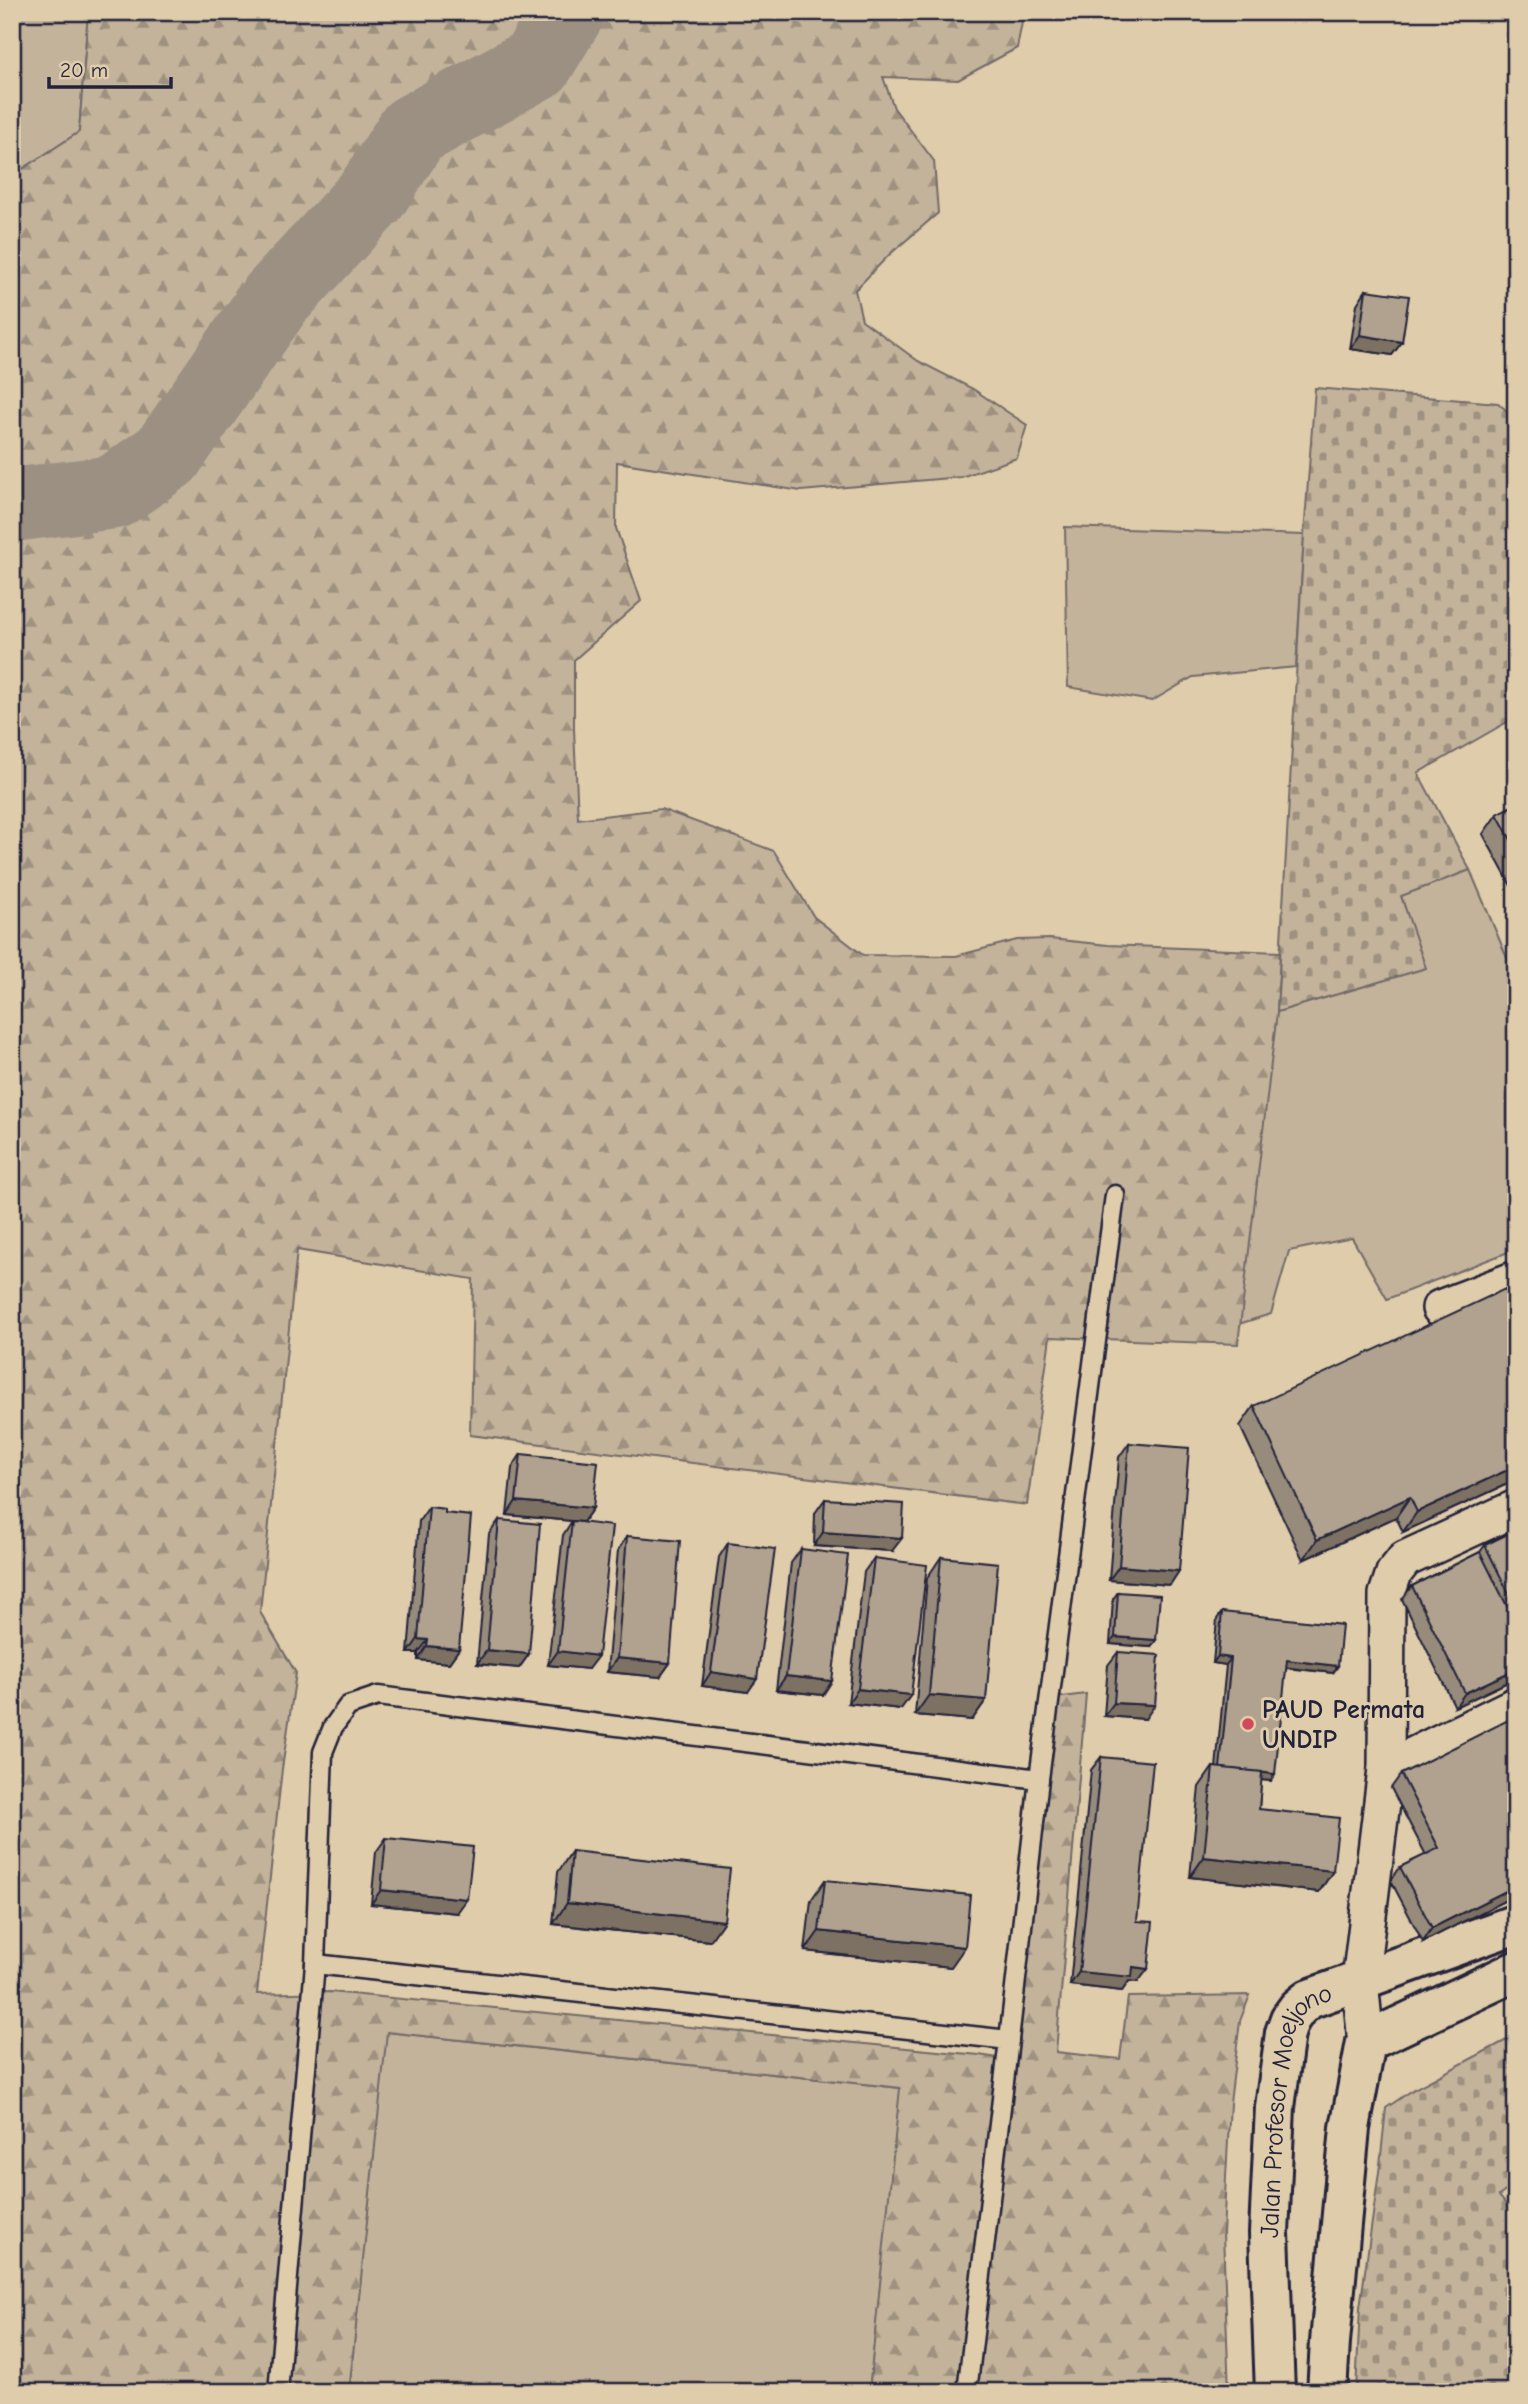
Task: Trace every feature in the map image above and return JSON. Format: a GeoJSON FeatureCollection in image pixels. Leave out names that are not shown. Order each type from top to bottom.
{"type":"FeatureCollection","features":[{"type":"Feature","properties":{"kind":"street"},"geometry":{"type":"LineString","coordinates":[[1440,1308],[1516,1279]]}},
{"type":"Feature","properties":{"kind":"street"},"geometry":{"type":"LineString","coordinates":[[1327,2392],[1350,2128],[1366,2042],[1360,1981],[1386,1769],[1387,1594],[1394,1573],[1405,1559],[1516,1508]]}},
{"type":"Feature","properties":{"kind":"street"},"geometry":{"type":"LineString","coordinates":[[1386,1769],[1516,1705]]}},
{"type":"Feature","properties":{"kind":"street","name":"Jalan Profesor Moeljono"},"geometry":{"type":"LineString","coordinates":[[1275,2392],[1269,2233],[1275,2107],[1285,2033],[1298,2008],[1309,1999],[1516,1924]]}},
{"type":"Feature","properties":{"kind":"street"},"geometry":{"type":"LineString","coordinates":[[1366,2042],[1496,1978],[1516,1971]]}},
{"type":"Feature","properties":{"kind":"lane"},"geometry":{"type":"LineString","coordinates":[[967,2392],[1039,1779],[1115,1195]]}},
{"type":"Feature","properties":{"kind":"lane"},"geometry":{"type":"LineString","coordinates":[[278,2392],[314,1964],[323,1752],[333,1727],[348,1706],[378,1696],[1039,1779]]}},
{"type":"Feature","properties":{"kind":"lane"},"geometry":{"type":"LineString","coordinates":[[314,1964],[1009,2040]]}},
{"type":"Feature","properties":{"kind":"green space"},"geometry":{"type":"Polygon","coordinates":[[[12,12],[88,12],[79,132],[12,176],[12,12]]]}},
{"type":"Feature","properties":{"kind":"green space"},"geometry":{"type":"Polygon","coordinates":[[[88,12],[1024,12],[1017,48],[958,80],[883,77],[894,108],[934,161],[938,213],[889,255],[855,290],[862,320],[918,361],[973,389],[1027,425],[1017,458],[961,477],[801,491],[617,462],[616,528],[641,601],[574,660],[578,819],[661,809],[774,851],[814,917],[863,955],[956,956],[1017,940],[1050,939],[1108,945],[1280,952],[1277,1012],[1238,1344],[1050,1337],[1027,1505],[470,1435],[473,1279],[297,1250],[260,1612],[296,1673],[282,1769],[257,1994],[330,1992],[979,2055],[1017,2061],[1055,1698],[1086,1694],[1056,2052],[1120,2059],[1128,1997],[1250,1995],[1240,2021],[1230,2103],[1223,2233],[1229,2392],[869,2392],[900,2088],[387,2032],[349,2392],[12,2392],[12,176],[79,132],[88,12]]]}},
{"type":"Feature","properties":{"kind":"green space"},"geometry":{"type":"Polygon","coordinates":[[[1315,388],[1498,403],[1516,419],[1516,717],[1418,773],[1470,870],[1401,896],[1426,968],[1277,1012],[1304,535],[1315,388]]]}},
{"type":"Feature","properties":{"kind":"green space"},"geometry":{"type":"Polygon","coordinates":[[[1065,527],[1304,535],[1296,667],[1193,677],[1152,701],[1068,687],[1065,527]]]}},
{"type":"Feature","properties":{"kind":"green space"},"geometry":{"type":"Polygon","coordinates":[[[1470,870],[1516,979],[1516,1249],[1387,1299],[1352,1238],[1289,1251],[1271,1314],[1232,1326],[1277,1012],[1425,968],[1401,896],[1470,870]]]}},
{"type":"Feature","properties":{"kind":"green space"},"geometry":{"type":"Polygon","coordinates":[[[386,2032],[901,2088],[869,2392],[349,2392],[386,2032]]]}},
{"type":"Feature","properties":{"kind":"green space"},"geometry":{"type":"Polygon","coordinates":[[[1516,2035],[1516,2183],[1499,2196],[1516,2216],[1516,2392],[1356,2392],[1360,2307],[1386,2108],[1414,2089],[1516,2035]]]}},
{"type":"Feature","properties":{"kind":"building"},"geometry":{"type":"Polygon","coordinates":[[[1366,290],[1409,296],[1402,342],[1360,335],[1366,290]]]}},
{"type":"Feature","properties":{"kind":"building"},"geometry":{"type":"Polygon","coordinates":[[[1516,804],[1516,849],[1497,814],[1516,804]]]}},
{"type":"Feature","properties":{"kind":"building"},"geometry":{"type":"Polygon","coordinates":[[[1505,1289],[1516,1313],[1516,1466],[1417,1512],[1410,1497],[1317,1540],[1254,1406],[1505,1289]]]}},
{"type":"Feature","properties":{"kind":"building"},"geometry":{"type":"Polygon","coordinates":[[[1129,1443],[1189,1448],[1179,1571],[1119,1566],[1129,1443]]]}},
{"type":"Feature","properties":{"kind":"building"},"geometry":{"type":"Polygon","coordinates":[[[521,1454],[598,1462],[593,1508],[516,1501],[521,1454]]]}},
{"type":"Feature","properties":{"kind":"building"},"geometry":{"type":"Polygon","coordinates":[[[825,1499],[904,1504],[902,1538],[823,1532],[825,1499]]]}},
{"type":"Feature","properties":{"kind":"building"},"geometry":{"type":"Polygon","coordinates":[[[429,1507],[445,1509],[445,1513],[471,1516],[459,1649],[427,1646],[428,1640],[418,1639],[429,1507]]]}},
{"type":"Feature","properties":{"kind":"building"},"geometry":{"type":"Polygon","coordinates":[[[499,1520],[540,1524],[529,1654],[487,1650],[499,1520]]]}},
{"type":"Feature","properties":{"kind":"building"},"geometry":{"type":"Polygon","coordinates":[[[572,1521],[612,1526],[598,1656],[558,1651],[572,1521]]]}},
{"type":"Feature","properties":{"kind":"building"},"geometry":{"type":"Polygon","coordinates":[[[1516,1530],[1516,1608],[1485,1545],[1516,1530]]]}},
{"type":"Feature","properties":{"kind":"building"},"geometry":{"type":"Polygon","coordinates":[[[627,1536],[680,1541],[670,1663],[617,1658],[627,1536]]]}},
{"type":"Feature","properties":{"kind":"building"},"geometry":{"type":"Polygon","coordinates":[[[728,1543],[775,1549],[757,1679],[711,1672],[728,1543]]]}},
{"type":"Feature","properties":{"kind":"building"},"geometry":{"type":"Polygon","coordinates":[[[801,1549],[848,1555],[832,1681],[786,1676],[801,1549]]]}},
{"type":"Feature","properties":{"kind":"building"},"geometry":{"type":"Polygon","coordinates":[[[1480,1552],[1516,1624],[1516,1669],[1465,1693],[1412,1586],[1480,1552]]]}},
{"type":"Feature","properties":{"kind":"building"},"geometry":{"type":"Polygon","coordinates":[[[941,1557],[998,1563],[986,1700],[929,1695],[941,1557]]]}},
{"type":"Feature","properties":{"kind":"building"},"geometry":{"type":"Polygon","coordinates":[[[874,1558],[927,1565],[911,1695],[858,1689],[874,1558]]]}},
{"type":"Feature","properties":{"kind":"building"},"geometry":{"type":"Polygon","coordinates":[[[1118,1592],[1160,1595],[1156,1640],[1115,1637],[1118,1592]]]}},
{"type":"Feature","properties":{"kind":"building","name":"PAUD Permata UNDIP"},"geometry":{"type":"Polygon","coordinates":[[[1222,1612],[1342,1625],[1338,1666],[1287,1660],[1275,1774],[1220,1768],[1231,1658],[1218,1656],[1222,1612]]]}},
{"type":"Feature","properties":{"kind":"building"},"geometry":{"type":"Polygon","coordinates":[[[1118,1652],[1159,1655],[1155,1705],[1114,1703],[1118,1652]]]}},
{"type":"Feature","properties":{"kind":"building"},"geometry":{"type":"Polygon","coordinates":[[[1516,1716],[1516,1886],[1432,1928],[1400,1867],[1439,1848],[1401,1774],[1516,1716]]]}},
{"type":"Feature","properties":{"kind":"building"},"geometry":{"type":"Polygon","coordinates":[[[1101,1757],[1153,1762],[1137,1921],[1153,1922],[1148,1969],[1133,1967],[1132,1977],[1079,1972],[1101,1757]]]}},
{"type":"Feature","properties":{"kind":"building"},"geometry":{"type":"Polygon","coordinates":[[[1213,1767],[1262,1772],[1259,1809],[1339,1818],[1333,1871],[1204,1857],[1213,1767]]]}},
{"type":"Feature","properties":{"kind":"building"},"geometry":{"type":"Polygon","coordinates":[[[386,1838],[473,1847],[467,1899],[381,1890],[386,1838]]]}},
{"type":"Feature","properties":{"kind":"building"},"geometry":{"type":"Polygon","coordinates":[[[572,1851],[730,1869],[724,1921],[567,1903],[572,1851]]]}},
{"type":"Feature","properties":{"kind":"building"},"geometry":{"type":"Polygon","coordinates":[[[825,1880],[970,1895],[965,1947],[819,1931],[825,1880]]]}},
{"type":"Feature","properties":{"kind":"waterway"},"geometry":{"type":"LineString","coordinates":[[12,505],[114,492],[167,455],[275,300],[372,195],[413,131],[537,63],[568,12]]}},
{"type":"Feature","properties":{"kind":"place","name":"PAUD Permata UNDIP"},"geometry":{"type":"Point","coordinates":[1248,1724]}}]}
